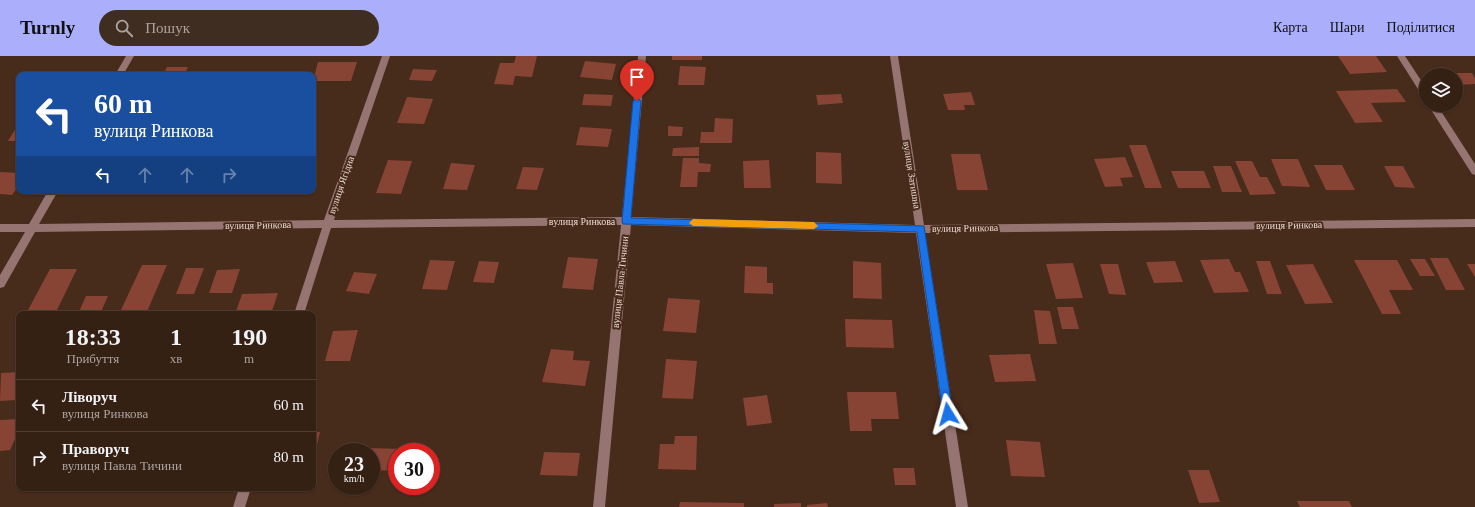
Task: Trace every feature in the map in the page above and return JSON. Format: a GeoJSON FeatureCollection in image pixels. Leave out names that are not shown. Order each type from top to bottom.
{"type":"FeatureCollection","features":[{"type":"Feature","properties":{"kind":"street"},"geometry":{"type":"LineString","coordinates":[[121,72],[130,56]]}},
{"type":"Feature","properties":{"kind":"street","name":"вулиця Ягідна"},"geometry":{"type":"LineString","coordinates":[[300,311],[328,224],[386,56]]}},
{"type":"Feature","properties":{"kind":"street","name":"вулиця Павла Тичини"},"geometry":{"type":"LineString","coordinates":[[598,507],[642,56]]}},
{"type":"Feature","properties":{"kind":"street","name":"вулиця Затишна"},"geometry":{"type":"LineString","coordinates":[[894,56],[962,507]]}},
{"type":"Feature","properties":{"kind":"street"},"geometry":{"type":"LineString","coordinates":[[1401,56],[1419,84]]}},
{"type":"Feature","properties":{"kind":"street"},"geometry":{"type":"LineString","coordinates":[[1437,112],[1475,171]]}},
{"type":"Feature","properties":{"kind":"street"},"geometry":{"type":"LineString","coordinates":[[0,284],[51,194]]}},
{"type":"Feature","properties":{"kind":"street","name":"вулиця Ринкова"},"geometry":{"type":"LineString","coordinates":[[0,228],[626,221],[921,229],[1475,223]]}},
{"type":"Feature","properties":{"kind":"street"},"geometry":{"type":"LineString","coordinates":[[238,507],[243,491]]}},
{"type":"Feature","properties":{"kind":"building"},"geometry":{"type":"Polygon","coordinates":[[[516,56],[537,56],[532,77],[515,76],[513,85],[494,84],[500,63],[514,63],[516,56]]]}},
{"type":"Feature","properties":{"kind":"building"},"geometry":{"type":"Polygon","coordinates":[[[672,56],[702,56],[702,60],[672,60],[672,56]]]}},
{"type":"Feature","properties":{"kind":"building"},"geometry":{"type":"Polygon","coordinates":[[[1338,56],[1376,56],[1387,72],[1350,74],[1338,56]]]}},
{"type":"Feature","properties":{"kind":"building"},"geometry":{"type":"Polygon","coordinates":[[[585,61],[616,64],[612,80],[580,77],[585,61]]]}},
{"type":"Feature","properties":{"kind":"building"},"geometry":{"type":"Polygon","coordinates":[[[318,62],[357,62],[351,81],[316,81],[315,72],[318,62]]]}},
{"type":"Feature","properties":{"kind":"building"},"geometry":{"type":"Polygon","coordinates":[[[680,66],[706,67],[704,85],[678,85],[680,66]]]}},
{"type":"Feature","properties":{"kind":"building"},"geometry":{"type":"Polygon","coordinates":[[[167,67],[188,67],[186,72],[164,72],[167,67]]]}},
{"type":"Feature","properties":{"kind":"building"},"geometry":{"type":"Polygon","coordinates":[[[413,69],[437,70],[432,81],[409,80],[413,69]]]}},
{"type":"Feature","properties":{"kind":"building"},"geometry":{"type":"Polygon","coordinates":[[[1463,73],[1472,73],[1475,78],[1475,84],[1463,85],[1463,73]]]}},
{"type":"Feature","properties":{"kind":"building"},"geometry":{"type":"Polygon","coordinates":[[[1397,89],[1406,102],[1371,103],[1383,122],[1355,123],[1336,91],[1397,89]]]}},
{"type":"Feature","properties":{"kind":"building"},"geometry":{"type":"Polygon","coordinates":[[[971,92],[975,105],[964,105],[965,110],[948,110],[943,94],[971,92]]]}},
{"type":"Feature","properties":{"kind":"building"},"geometry":{"type":"Polygon","coordinates":[[[584,94],[613,95],[611,106],[582,105],[584,94]]]}},
{"type":"Feature","properties":{"kind":"building"},"geometry":{"type":"Polygon","coordinates":[[[841,94],[843,103],[818,105],[816,95],[841,94]]]}},
{"type":"Feature","properties":{"kind":"building"},"geometry":{"type":"Polygon","coordinates":[[[407,97],[433,99],[424,124],[397,123],[407,97]]]}},
{"type":"Feature","properties":{"kind":"building"},"geometry":{"type":"Polygon","coordinates":[[[715,118],[733,119],[732,143],[700,143],[701,132],[714,132],[715,118]]]}},
{"type":"Feature","properties":{"kind":"building"},"geometry":{"type":"Polygon","coordinates":[[[668,126],[683,127],[682,136],[668,136],[668,126]]]}},
{"type":"Feature","properties":{"kind":"building"},"geometry":{"type":"Polygon","coordinates":[[[580,127],[612,129],[608,147],[576,145],[580,127]]]}},
{"type":"Feature","properties":{"kind":"building"},"geometry":{"type":"Polygon","coordinates":[[[16,128],[16,141],[8,141],[16,128]]]}},
{"type":"Feature","properties":{"kind":"building"},"geometry":{"type":"Polygon","coordinates":[[[1129,145],[1146,145],[1162,188],[1145,188],[1129,145]]]}},
{"type":"Feature","properties":{"kind":"building"},"geometry":{"type":"Polygon","coordinates":[[[699,147],[699,156],[672,156],[673,148],[699,147]]]}},
{"type":"Feature","properties":{"kind":"building"},"geometry":{"type":"Polygon","coordinates":[[[816,152],[841,153],[842,184],[816,183],[816,152]]]}},
{"type":"Feature","properties":{"kind":"building"},"geometry":{"type":"Polygon","coordinates":[[[951,154],[980,154],[988,190],[957,190],[951,154]]]}},
{"type":"Feature","properties":{"kind":"building"},"geometry":{"type":"Polygon","coordinates":[[[1125,157],[1133,177],[1120,178],[1123,186],[1105,187],[1094,159],[1125,157]]]}},
{"type":"Feature","properties":{"kind":"building"},"geometry":{"type":"Polygon","coordinates":[[[683,158],[699,158],[699,163],[711,164],[710,172],[698,172],[697,187],[680,187],[683,158]]]}},
{"type":"Feature","properties":{"kind":"building"},"geometry":{"type":"Polygon","coordinates":[[[1271,159],[1298,159],[1310,187],[1282,186],[1271,159]]]}},
{"type":"Feature","properties":{"kind":"building"},"geometry":{"type":"Polygon","coordinates":[[[388,160],[412,161],[401,194],[376,193],[388,160]]]}},
{"type":"Feature","properties":{"kind":"building"},"geometry":{"type":"Polygon","coordinates":[[[769,160],[771,188],[744,188],[743,161],[769,160]]]}},
{"type":"Feature","properties":{"kind":"building"},"geometry":{"type":"Polygon","coordinates":[[[1235,161],[1252,161],[1260,177],[1267,177],[1276,194],[1250,195],[1235,161]]]}},
{"type":"Feature","properties":{"kind":"building"},"geometry":{"type":"Polygon","coordinates":[[[451,163],[475,165],[467,190],[443,189],[451,163]]]}},
{"type":"Feature","properties":{"kind":"building"},"geometry":{"type":"Polygon","coordinates":[[[1314,165],[1342,165],[1355,190],[1326,190],[1314,165]]]}},
{"type":"Feature","properties":{"kind":"building"},"geometry":{"type":"Polygon","coordinates":[[[1213,166],[1231,166],[1242,192],[1222,192],[1213,166]]]}},
{"type":"Feature","properties":{"kind":"building"},"geometry":{"type":"Polygon","coordinates":[[[1384,166],[1403,166],[1415,188],[1395,187],[1384,166]]]}},
{"type":"Feature","properties":{"kind":"building"},"geometry":{"type":"Polygon","coordinates":[[[523,167],[544,168],[537,190],[516,189],[523,167]]]}},
{"type":"Feature","properties":{"kind":"building"},"geometry":{"type":"Polygon","coordinates":[[[1171,171],[1204,171],[1211,188],[1178,188],[1171,171]]]}},
{"type":"Feature","properties":{"kind":"building"},"geometry":{"type":"Polygon","coordinates":[[[0,172],[16,173],[16,189],[12,195],[0,194],[0,172]]]}},
{"type":"Feature","properties":{"kind":"building"},"geometry":{"type":"Polygon","coordinates":[[[568,257],[598,259],[593,290],[562,288],[568,257]]]}},
{"type":"Feature","properties":{"kind":"building"},"geometry":{"type":"Polygon","coordinates":[[[1430,258],[1448,258],[1465,290],[1446,290],[1430,258]]]}},
{"type":"Feature","properties":{"kind":"building"},"geometry":{"type":"Polygon","coordinates":[[[1229,259],[1235,272],[1240,272],[1249,292],[1214,293],[1200,260],[1229,259]]]}},
{"type":"Feature","properties":{"kind":"building"},"geometry":{"type":"Polygon","coordinates":[[[1410,259],[1425,259],[1435,276],[1420,276],[1410,259]]]}},
{"type":"Feature","properties":{"kind":"building"},"geometry":{"type":"Polygon","coordinates":[[[430,260],[455,261],[447,290],[422,289],[430,260]]]}},
{"type":"Feature","properties":{"kind":"building"},"geometry":{"type":"Polygon","coordinates":[[[1354,260],[1397,260],[1413,290],[1389,290],[1401,314],[1382,314],[1354,260]]]}},
{"type":"Feature","properties":{"kind":"building"},"geometry":{"type":"Polygon","coordinates":[[[479,261],[499,262],[494,283],[473,282],[479,261]]]}},
{"type":"Feature","properties":{"kind":"building"},"geometry":{"type":"Polygon","coordinates":[[[853,261],[881,263],[882,299],[853,298],[853,261]]]}},
{"type":"Feature","properties":{"kind":"building"},"geometry":{"type":"Polygon","coordinates":[[[1175,261],[1183,282],[1154,283],[1146,262],[1175,261]]]}},
{"type":"Feature","properties":{"kind":"building"},"geometry":{"type":"Polygon","coordinates":[[[1256,261],[1270,261],[1282,294],[1267,294],[1256,261]]]}},
{"type":"Feature","properties":{"kind":"building"},"geometry":{"type":"Polygon","coordinates":[[[1073,263],[1083,298],[1056,299],[1046,264],[1073,263]]]}},
{"type":"Feature","properties":{"kind":"building"},"geometry":{"type":"Polygon","coordinates":[[[1100,264],[1118,264],[1126,295],[1109,294],[1100,264]]]}},
{"type":"Feature","properties":{"kind":"building"},"geometry":{"type":"Polygon","coordinates":[[[1313,264],[1333,303],[1305,304],[1286,265],[1313,264]]]}},
{"type":"Feature","properties":{"kind":"building"},"geometry":{"type":"Polygon","coordinates":[[[1467,264],[1475,264],[1475,277],[1467,264]]]}},
{"type":"Feature","properties":{"kind":"building"},"geometry":{"type":"Polygon","coordinates":[[[142,265],[167,265],[147,311],[120,311],[142,265]]]}},
{"type":"Feature","properties":{"kind":"building"},"geometry":{"type":"Polygon","coordinates":[[[745,266],[767,267],[767,283],[773,283],[773,294],[744,293],[745,266]]]}},
{"type":"Feature","properties":{"kind":"building"},"geometry":{"type":"Polygon","coordinates":[[[186,268],[204,268],[194,294],[176,294],[186,268]]]}},
{"type":"Feature","properties":{"kind":"building"},"geometry":{"type":"Polygon","coordinates":[[[50,269],[77,269],[56,311],[28,311],[50,269]]]}},
{"type":"Feature","properties":{"kind":"building"},"geometry":{"type":"Polygon","coordinates":[[[240,269],[232,293],[209,293],[217,270],[240,269]]]}},
{"type":"Feature","properties":{"kind":"building"},"geometry":{"type":"Polygon","coordinates":[[[354,272],[377,274],[369,294],[346,291],[354,272]]]}},
{"type":"Feature","properties":{"kind":"building"},"geometry":{"type":"Polygon","coordinates":[[[278,293],[272,311],[236,311],[242,294],[278,293]]]}},
{"type":"Feature","properties":{"kind":"building"},"geometry":{"type":"Polygon","coordinates":[[[86,296],[108,296],[101,311],[79,311],[86,296]]]}},
{"type":"Feature","properties":{"kind":"building"},"geometry":{"type":"Polygon","coordinates":[[[668,298],[700,300],[696,333],[663,331],[668,298]]]}},
{"type":"Feature","properties":{"kind":"building"},"geometry":{"type":"Polygon","coordinates":[[[1057,307],[1073,307],[1079,329],[1062,329],[1057,307]]]}},
{"type":"Feature","properties":{"kind":"building"},"geometry":{"type":"Polygon","coordinates":[[[1034,310],[1050,311],[1057,344],[1039,344],[1034,310]]]}},
{"type":"Feature","properties":{"kind":"building"},"geometry":{"type":"Polygon","coordinates":[[[845,319],[892,320],[894,348],[846,347],[845,319]]]}},
{"type":"Feature","properties":{"kind":"building"},"geometry":{"type":"Polygon","coordinates":[[[358,330],[350,361],[325,361],[333,331],[358,330]]]}},
{"type":"Feature","properties":{"kind":"building"},"geometry":{"type":"Polygon","coordinates":[[[551,349],[574,351],[573,360],[590,361],[585,386],[542,382],[551,349]]]}},
{"type":"Feature","properties":{"kind":"building"},"geometry":{"type":"Polygon","coordinates":[[[1030,354],[1036,381],[995,382],[989,355],[1030,354]]]}},
{"type":"Feature","properties":{"kind":"building"},"geometry":{"type":"Polygon","coordinates":[[[666,359],[697,361],[693,399],[662,398],[666,359]]]}},
{"type":"Feature","properties":{"kind":"building"},"geometry":{"type":"Polygon","coordinates":[[[16,372],[16,400],[0,401],[1,373],[16,372]]]}},
{"type":"Feature","properties":{"kind":"building"},"geometry":{"type":"Polygon","coordinates":[[[847,392],[896,392],[899,419],[871,419],[872,431],[850,431],[847,392]]]}},
{"type":"Feature","properties":{"kind":"building"},"geometry":{"type":"Polygon","coordinates":[[[767,395],[772,423],[747,426],[743,398],[767,395]]]}},
{"type":"Feature","properties":{"kind":"building"},"geometry":{"type":"Polygon","coordinates":[[[16,419],[16,437],[10,450],[0,451],[0,420],[16,419]]]}},
{"type":"Feature","properties":{"kind":"building"},"geometry":{"type":"Polygon","coordinates":[[[316,432],[320,432],[316,449],[316,432]]]}},
{"type":"Feature","properties":{"kind":"building"},"geometry":{"type":"Polygon","coordinates":[[[675,436],[697,436],[696,470],[658,469],[660,444],[674,444],[675,436]]]}},
{"type":"Feature","properties":{"kind":"building"},"geometry":{"type":"Polygon","coordinates":[[[1006,440],[1040,442],[1045,477],[1011,476],[1006,440]]]}},
{"type":"Feature","properties":{"kind":"building"},"geometry":{"type":"Polygon","coordinates":[[[380,448],[388,449],[388,471],[380,470],[380,448]]]}},
{"type":"Feature","properties":{"kind":"building"},"geometry":{"type":"Polygon","coordinates":[[[544,452],[580,453],[577,476],[540,475],[544,452]]]}},
{"type":"Feature","properties":{"kind":"building"},"geometry":{"type":"Polygon","coordinates":[[[893,468],[914,468],[916,485],[895,485],[893,468]]]}},
{"type":"Feature","properties":{"kind":"building"},"geometry":{"type":"Polygon","coordinates":[[[1188,470],[1209,470],[1220,502],[1199,503],[1188,470]]]}},
{"type":"Feature","properties":{"kind":"building"},"geometry":{"type":"Polygon","coordinates":[[[1297,501],[1349,501],[1352,507],[1300,507],[1297,501]]]}},
{"type":"Feature","properties":{"kind":"building"},"geometry":{"type":"Polygon","coordinates":[[[680,502],[744,503],[744,507],[679,507],[680,502]]]}},
{"type":"Feature","properties":{"kind":"building"},"geometry":{"type":"Polygon","coordinates":[[[801,503],[801,507],[774,507],[774,504],[801,503]]]}},
{"type":"Feature","properties":{"kind":"building"},"geometry":{"type":"Polygon","coordinates":[[[827,503],[828,507],[807,507],[807,505],[827,503]]]}},
{"type":"Feature","properties":{"kind":"slow traffic"},"geometry":{"type":"LineString","coordinates":[[693,223],[814,226]]}},
{"type":"Feature","properties":{"kind":"route"},"geometry":{"type":"LineString","coordinates":[[637,101],[626,221],[921,229],[948,414]]}}]}
